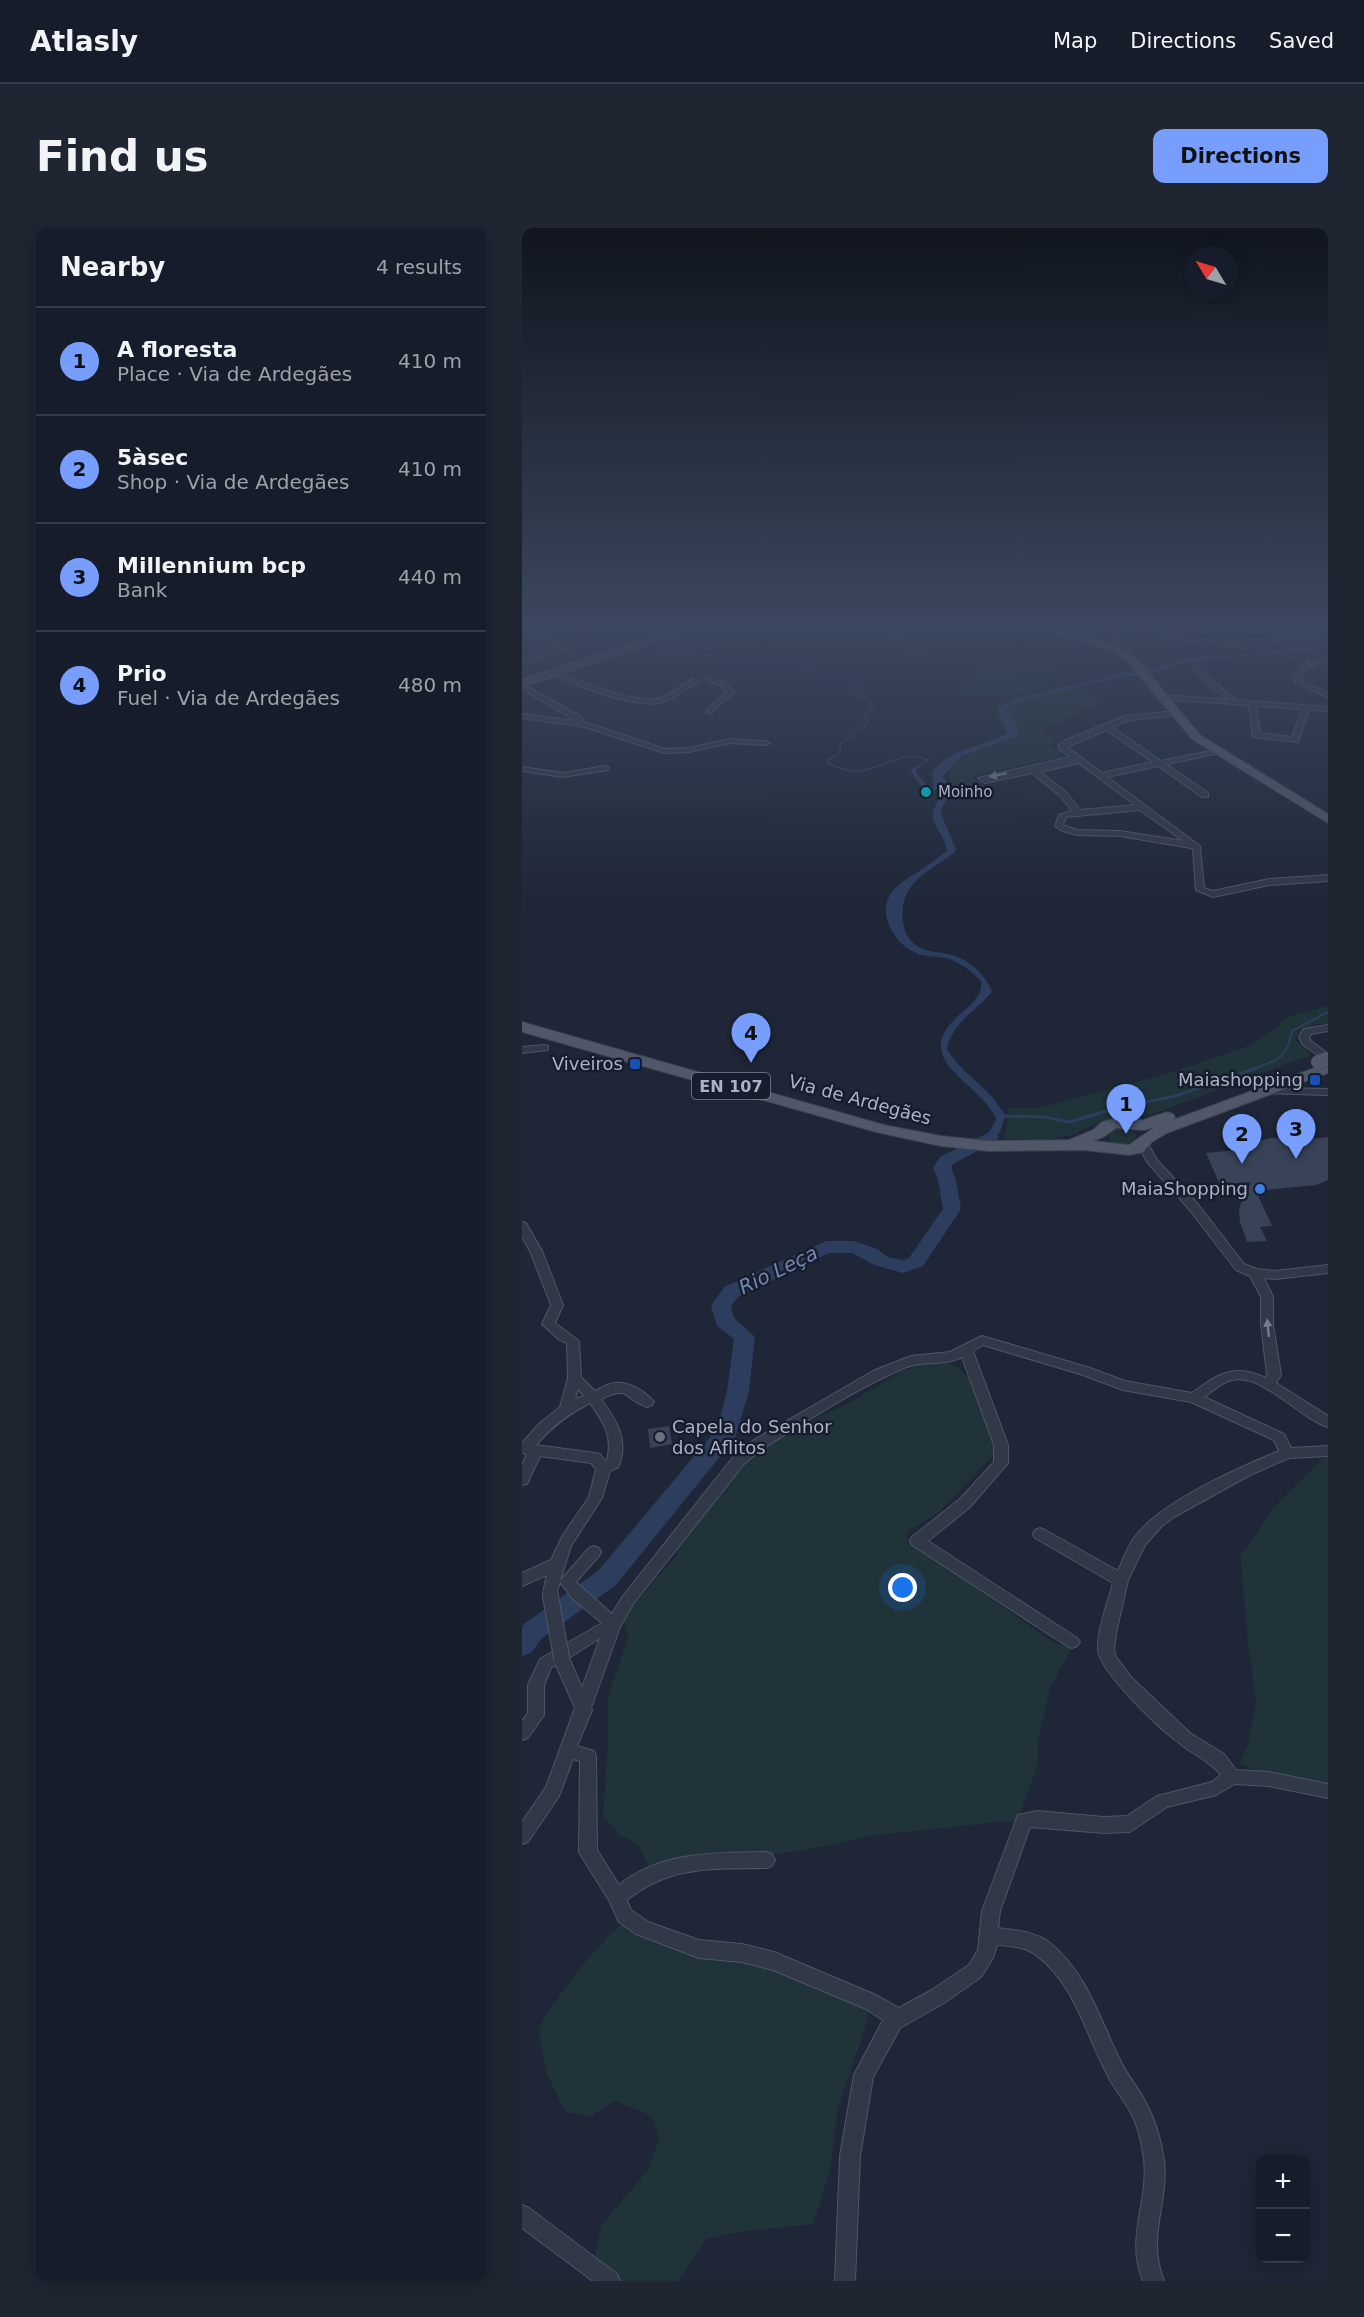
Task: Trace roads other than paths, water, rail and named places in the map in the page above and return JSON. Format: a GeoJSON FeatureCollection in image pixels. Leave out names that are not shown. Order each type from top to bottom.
{"type":"FeatureCollection","features":[{"type":"Feature","properties":{"kind":"main road"},"geometry":{"type":"LineString","coordinates":[[1179,718],[1192,733],[1217,751],[1328,819]]}},
{"type":"Feature","properties":{"kind":"main road","name":"Via de Ardegães"},"geometry":{"type":"LineString","coordinates":[[522,1027],[882,1129],[941,1141],[1010,1147],[1084,1145],[1129,1150],[1161,1130],[1267,1091],[1326,1063]]}},
{"type":"Feature","properties":{"kind":"main road","name":"Via de Ardegães"},"geometry":{"type":"LineString","coordinates":[[1053,1146],[1086,1140],[1108,1125],[1116,1123],[1134,1125],[1152,1123],[1326,1063]]}},
{"type":"Feature","properties":{"kind":"main road"},"geometry":{"type":"LineString","coordinates":[[1134,1125],[1141,1129],[1144,1142]]}},
{"type":"Feature","properties":{"kind":"main road"},"geometry":{"type":"LineString","coordinates":[[1099,1133],[1104,1144],[1111,1148]]}},
{"type":"Feature","properties":{"kind":"street"},"geometry":{"type":"LineString","coordinates":[[536,718],[582,724],[664,751],[689,750],[730,741],[766,743]]}},
{"type":"Feature","properties":{"kind":"street"},"geometry":{"type":"LineString","coordinates":[[577,718],[582,724]]}},
{"type":"Feature","properties":{"kind":"street"},"geometry":{"type":"LineString","coordinates":[[1134,718],[1064,744],[1064,750],[1197,848],[1200,890],[1213,894],[1269,882],[1328,878]]}},
{"type":"Feature","properties":{"kind":"street"},"geometry":{"type":"LineString","coordinates":[[1254,718],[1256,735],[1295,740],[1303,718]]}},
{"type":"Feature","properties":{"kind":"street"},"geometry":{"type":"LineString","coordinates":[[1107,727],[1205,795]]}},
{"type":"Feature","properties":{"kind":"street"},"geometry":{"type":"LineString","coordinates":[[1100,776],[1217,751]]}},
{"type":"Feature","properties":{"kind":"street"},"geometry":{"type":"LineString","coordinates":[[1077,759],[985,780],[982,778],[1077,759]]}},
{"type":"Feature","properties":{"kind":"street"},"geometry":{"type":"LineString","coordinates":[[522,769],[563,776],[605,768]]}},
{"type":"Feature","properties":{"kind":"street"},"geometry":{"type":"LineString","coordinates":[[1034,770],[1063,794],[1078,813]]}},
{"type":"Feature","properties":{"kind":"street"},"geometry":{"type":"LineString","coordinates":[[1142,807],[1063,815],[1059,826],[1065,830],[1081,833],[1109,833],[1193,845]]}},
{"type":"Feature","properties":{"kind":"street"},"geometry":{"type":"LineString","coordinates":[[1326,1063],[1304,1037],[1308,1031],[1328,1028]]}},
{"type":"Feature","properties":{"kind":"street"},"geometry":{"type":"LineString","coordinates":[[522,1050],[544,1048]]}},
{"type":"Feature","properties":{"kind":"street"},"geometry":{"type":"LineString","coordinates":[[1267,1091],[1328,1092]]}},
{"type":"Feature","properties":{"kind":"street"},"geometry":{"type":"LineString","coordinates":[[1144,1142],[1152,1161],[1193,1206],[1240,1267],[1255,1274],[1275,1275],[1328,1269]]}},
{"type":"Feature","properties":{"kind":"street"},"geometry":{"type":"LineString","coordinates":[[522,1226],[536,1251],[557,1305],[548,1324],[562,1336],[573,1341],[575,1378],[566,1409]]}},
{"type":"Feature","properties":{"kind":"street"},"geometry":{"type":"LineString","coordinates":[[1255,1274],[1267,1297],[1267,1324],[1274,1375],[1269,1385]]}},
{"type":"Feature","properties":{"kind":"street"},"geometry":{"type":"LineString","coordinates":[[522,1836],[553,1791],[613,1625],[635,1591],[740,1460],[754,1448],[878,1374],[911,1360],[953,1356],[982,1340],[1123,1385],[1194,1398],[1279,1437],[1287,1453]]}},
{"type":"Feature","properties":{"kind":"street"},"geometry":{"type":"LineString","coordinates":[[966,1349],[1001,1445],[1002,1463],[965,1503],[917,1541],[1072,1642]]}},
{"type":"Feature","properties":{"kind":"street"},"geometry":{"type":"LineString","coordinates":[[1194,1398],[1219,1381],[1235,1374],[1253,1377],[1328,1422]]}},
{"type":"Feature","properties":{"kind":"street"},"geometry":{"type":"LineString","coordinates":[[575,1378],[592,1396],[611,1425],[617,1444],[613,1463],[603,1468]]}},
{"type":"Feature","properties":{"kind":"street"},"geometry":{"type":"LineString","coordinates":[[522,1480],[528,1448],[545,1426],[566,1409],[615,1387],[629,1389],[647,1402]]}},
{"type":"Feature","properties":{"kind":"street"},"geometry":{"type":"LineString","coordinates":[[528,1448],[594,1458],[603,1468],[603,1485],[591,1508],[567,1540],[556,1564],[550,1593],[562,1660],[584,1710]]}},
{"type":"Feature","properties":{"kind":"street"},"geometry":{"type":"LineString","coordinates":[[1232,1777],[1218,1759],[1184,1738],[1116,1672],[1106,1650],[1121,1580],[1139,1542],[1156,1522],[1245,1471],[1287,1453],[1328,1451]]}},
{"type":"Feature","properties":{"kind":"street"},"geometry":{"type":"LineString","coordinates":[[1040,1534],[1121,1580]]}},
{"type":"Feature","properties":{"kind":"street"},"geometry":{"type":"LineString","coordinates":[[594,1552],[567,1582],[574,1592],[602,1612],[613,1625]]}},
{"type":"Feature","properties":{"kind":"street"},"geometry":{"type":"LineString","coordinates":[[522,1580],[556,1564]]}},
{"type":"Feature","properties":{"kind":"street"},"geometry":{"type":"LineString","coordinates":[[522,1733],[536,1715],[536,1685],[545,1664],[613,1625]]}},
{"type":"Feature","properties":{"kind":"street"},"geometry":{"type":"LineString","coordinates":[[568,1751],[588,1756],[588,1852],[617,1897],[625,1916],[642,1928],[699,1949],[742,1953],[774,1961],[871,2002],[898,2018]]}},
{"type":"Feature","properties":{"kind":"street"},"geometry":{"type":"LineString","coordinates":[[845,2281],[850,2156],[864,2075],[893,2021],[937,1998],[975,1971],[987,1952],[991,1911],[1024,1820],[1037,1819],[1104,1826],[1131,1824],[1162,1802],[1216,1788],[1232,1777],[1269,1779],[1328,1791]]}},
{"type":"Feature","properties":{"kind":"street"},"geometry":{"type":"LineString","coordinates":[[617,1897],[643,1877],[670,1868],[708,1861],[766,1860]]}},
{"type":"Feature","properties":{"kind":"street"},"geometry":{"type":"LineString","coordinates":[[989,1935],[1023,1940],[1041,1947],[1062,1969],[1090,2013],[1122,2084],[1135,2101],[1155,2161],[1146,2257],[1146,2265],[1154,2281]]}},
{"type":"Feature","properties":{"kind":"street"},"geometry":{"type":"LineString","coordinates":[[522,2215],[610,2281]]}},
{"type":"Feature","properties":{"kind":"water"},"geometry":{"type":"Polygon","coordinates":[[[1000,718],[1012,718],[1020,731],[1015,737],[962,756],[942,777],[949,784],[951,794],[941,809],[941,814],[956,849],[954,853],[916,880],[905,898],[903,909],[903,922],[914,944],[924,949],[955,956],[969,963],[985,979],[992,992],[959,1025],[949,1040],[947,1049],[961,1067],[992,1097],[1005,1116],[1000,1132],[988,1146],[971,1144],[980,1140],[992,1128],[996,1119],[989,1107],[955,1073],[941,1049],[943,1036],[953,1021],[976,998],[981,981],[965,967],[951,960],[921,955],[908,949],[894,935],[886,913],[887,903],[897,887],[946,852],[945,842],[935,825],[933,815],[944,787],[936,790],[923,789],[910,770],[926,762],[925,758],[931,760],[916,769],[916,772],[928,787],[934,787],[932,772],[939,764],[957,753],[1007,733],[1000,718]]]}},
{"type":"Feature","properties":{"kind":"waterway"},"geometry":{"type":"LineString","coordinates":[[866,718],[868,723],[840,744],[841,749],[836,756],[827,760],[829,764],[856,771],[866,770],[899,758],[918,757],[929,760]]}},
{"type":"Feature","properties":{"kind":"waterway"},"geometry":{"type":"LineString","coordinates":[[1253,1069],[1280,1057],[1287,1047],[1292,1031],[1328,1012]]}},
{"type":"Feature","properties":{"kind":"waterway"},"geometry":{"type":"LineString","coordinates":[[1002,1116],[1044,1117],[1070,1122],[1116,1108],[1175,1096],[1257,1068]]}},
{"type":"Feature","properties":{"kind":"waterway","name":"Rio Leça"},"geometry":{"type":"LineString","coordinates":[[522,1646],[533,1631],[607,1578],[727,1432],[738,1391],[745,1337],[724,1321],[721,1306],[731,1292],[826,1247],[854,1247],[870,1253],[881,1261],[903,1267],[916,1262],[952,1209],[947,1180],[942,1168],[946,1161],[990,1137]]}},
{"type":"Feature","properties":{"kind":"place","name":"Moinho"},"geometry":{"type":"Point","coordinates":[926,792]}},
{"type":"Feature","properties":{"kind":"place","name":"Prio"},"geometry":{"type":"Point","coordinates":[751,1063]}},
{"type":"Feature","properties":{"kind":"place","name":"Viveiros"},"geometry":{"type":"Point","coordinates":[635,1064]}},
{"type":"Feature","properties":{"kind":"place","name":"Maiashopping"},"geometry":{"type":"Point","coordinates":[1315,1080]}},
{"type":"Feature","properties":{"kind":"place","name":"A floresta"},"geometry":{"type":"Point","coordinates":[1126,1134]}},
{"type":"Feature","properties":{"kind":"place","name":"Millennium bcp"},"geometry":{"type":"Point","coordinates":[1296,1159]}},
{"type":"Feature","properties":{"kind":"place","name":"5àsec"},"geometry":{"type":"Point","coordinates":[1242,1164]}},
{"type":"Feature","properties":{"kind":"place","name":"MaiaShopping"},"geometry":{"type":"Point","coordinates":[1260,1189]}},
{"type":"Feature","properties":{"kind":"place","name":"Capela do Senhor dos Aflitos"},"geometry":{"type":"Point","coordinates":[660,1437]}}]}
